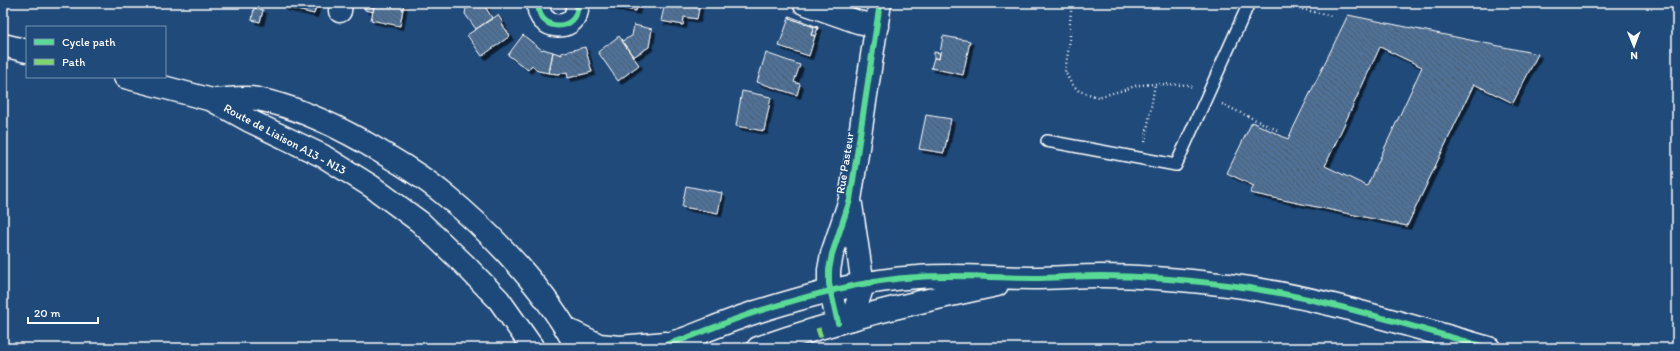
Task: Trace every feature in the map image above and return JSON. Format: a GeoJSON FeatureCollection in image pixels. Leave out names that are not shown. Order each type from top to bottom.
{"type":"FeatureCollection","features":[{"type":"Feature","properties":{"kind":"street"},"geometry":{"type":"LineString","coordinates":[[539,3],[539,12],[542,18],[547,23],[560,26],[566,25],[575,17],[577,3]]}},
{"type":"Feature","properties":{"kind":"street"},"geometry":{"type":"LineString","coordinates":[[804,3],[858,22],[877,26]]}},
{"type":"Feature","properties":{"kind":"street","name":"Rue Pasteur"},"geometry":{"type":"LineString","coordinates":[[845,321],[831,292],[829,270],[832,254],[850,200],[880,3]]}},
{"type":"Feature","properties":{"kind":"street"},"geometry":{"type":"LineString","coordinates":[[3,45],[26,51]]}},
{"type":"Feature","properties":{"kind":"street"},"geometry":{"type":"LineString","coordinates":[[129,78],[212,100]]}},
{"type":"Feature","properties":{"kind":"street","name":"Route de Liaison A13 - N13"},"geometry":{"type":"LineString","coordinates":[[212,100],[256,98],[300,112],[339,128],[388,156],[445,195],[493,239],[529,279],[573,339]]}},
{"type":"Feature","properties":{"kind":"street","name":"Route de Liaison A13 - N13"},"geometry":{"type":"LineString","coordinates":[[212,100],[250,121],[324,156],[371,186],[420,222],[499,300],[533,348]]}},
{"type":"Feature","properties":{"kind":"street","name":"Rue Pasteur"},"geometry":{"type":"LineString","coordinates":[[845,321],[863,285],[850,200]]}},
{"type":"Feature","properties":{"kind":"street"},"geometry":{"type":"LineString","coordinates":[[573,339],[599,345],[620,347],[663,346],[765,309],[886,280],[931,276],[1034,278],[1102,276],[1142,277],[1229,285],[1281,293],[1334,305],[1489,348]]}},
{"type":"Feature","properties":{"kind":"street"},"geometry":{"type":"LineString","coordinates":[[758,348],[818,328],[845,321],[928,300],[1034,278]]}},
{"type":"Feature","properties":{"kind":"lane"},"geometry":{"type":"LineString","coordinates":[[1047,141],[1176,166],[1249,3]]}},
{"type":"Feature","properties":{"kind":"path"},"geometry":{"type":"LineString","coordinates":[[1072,3],[1070,39],[1065,72],[1071,83],[1078,91],[1098,97],[1138,85],[1189,85],[1207,98],[1279,131]]}},
{"type":"Feature","properties":{"kind":"path"},"geometry":{"type":"LineString","coordinates":[[1275,3],[1332,16]]}},
{"type":"Feature","properties":{"kind":"path"},"geometry":{"type":"LineString","coordinates":[[1142,159],[1155,84]]}},
{"type":"Feature","properties":{"kind":"building"},"geometry":{"type":"Polygon","coordinates":[[[285,3],[317,3],[314,14],[284,7],[285,3]]]}},
{"type":"Feature","properties":{"kind":"building"},"geometry":{"type":"Polygon","coordinates":[[[366,3],[404,3],[400,26],[371,20],[374,7],[365,6],[366,3]]]}},
{"type":"Feature","properties":{"kind":"building"},"geometry":{"type":"Polygon","coordinates":[[[467,3],[487,3],[486,8],[492,18],[476,29],[465,14],[467,3]]]}},
{"type":"Feature","properties":{"kind":"building"},"geometry":{"type":"Polygon","coordinates":[[[607,3],[638,3],[636,11],[606,5],[607,3]]]}},
{"type":"Feature","properties":{"kind":"building"},"geometry":{"type":"Polygon","coordinates":[[[665,3],[700,3],[697,19],[684,17],[683,25],[661,21],[665,3]]]}},
{"type":"Feature","properties":{"kind":"building"},"geometry":{"type":"Polygon","coordinates":[[[365,6],[374,7],[373,12],[365,10],[365,6]]]}},
{"type":"Feature","properties":{"kind":"building"},"geometry":{"type":"Polygon","coordinates":[[[254,8],[263,10],[260,22],[252,20],[254,8]]]}},
{"type":"Feature","properties":{"kind":"building"},"geometry":{"type":"Polygon","coordinates":[[[498,15],[510,36],[482,56],[467,35],[498,15]]]}},
{"type":"Feature","properties":{"kind":"building"},"geometry":{"type":"Polygon","coordinates":[[[1348,15],[1538,54],[1513,103],[1474,84],[1407,226],[1250,193],[1254,186],[1227,173],[1252,122],[1288,139],[1348,15]],[[1380,47],[1325,166],[1367,186],[1422,67],[1380,47]]]}},
{"type":"Feature","properties":{"kind":"building"},"geometry":{"type":"Polygon","coordinates":[[[789,16],[818,27],[818,28],[789,18],[789,16]]]}},
{"type":"Feature","properties":{"kind":"building"},"geometry":{"type":"Polygon","coordinates":[[[789,18],[814,27],[811,35],[815,36],[809,56],[779,46],[789,18]]]}},
{"type":"Feature","properties":{"kind":"building"},"geometry":{"type":"Polygon","coordinates":[[[634,25],[652,29],[649,47],[633,57],[622,41],[632,36],[634,25]]]}},
{"type":"Feature","properties":{"kind":"building"},"geometry":{"type":"Polygon","coordinates":[[[814,27],[818,28],[815,36],[811,35],[814,27]]]}},
{"type":"Feature","properties":{"kind":"building"},"geometry":{"type":"Polygon","coordinates":[[[523,35],[542,50],[553,52],[549,73],[538,71],[532,65],[528,70],[508,55],[523,35]]]}},
{"type":"Feature","properties":{"kind":"building"},"geometry":{"type":"Polygon","coordinates":[[[619,36],[639,65],[618,81],[598,52],[619,36]]]}},
{"type":"Feature","properties":{"kind":"building"},"geometry":{"type":"Polygon","coordinates":[[[943,36],[970,41],[963,75],[931,68],[934,58],[939,59],[943,36]]]}},
{"type":"Feature","properties":{"kind":"building"},"geometry":{"type":"Polygon","coordinates":[[[585,47],[592,72],[568,78],[567,72],[558,74],[549,73],[553,52],[562,55],[561,53],[585,47]]]}},
{"type":"Feature","properties":{"kind":"building"},"geometry":{"type":"Polygon","coordinates":[[[934,52],[940,53],[939,59],[934,58],[934,52]]]}},
{"type":"Feature","properties":{"kind":"building"},"geometry":{"type":"Polygon","coordinates":[[[766,53],[800,65],[794,82],[800,84],[797,95],[757,82],[766,53]]]}},
{"type":"Feature","properties":{"kind":"building"},"geometry":{"type":"Polygon","coordinates":[[[742,91],[771,97],[764,131],[736,126],[742,91]]]}},
{"type":"Feature","properties":{"kind":"building"},"geometry":{"type":"Polygon","coordinates":[[[926,115],[951,119],[944,153],[919,149],[926,115]]]}},
{"type":"Feature","properties":{"kind":"building"},"geometry":{"type":"Polygon","coordinates":[[[686,186],[722,193],[718,213],[682,207],[686,186]]]}},
{"type":"Feature","properties":{"kind":"marked path"},"geometry":{"type":"LineString","coordinates":[[818,328],[824,348]]}},
{"type":"Feature","properties":{"kind":"cycle path"},"geometry":{"type":"LineString","coordinates":[[539,3],[540,13],[544,20],[550,24],[558,26],[566,24],[572,20],[576,13],[577,3]]}},
{"type":"Feature","properties":{"kind":"cycle path"},"geometry":{"type":"LineString","coordinates":[[838,323],[829,284],[829,270],[832,254],[850,200],[880,3]]}},
{"type":"Feature","properties":{"kind":"cycle path"},"geometry":{"type":"LineString","coordinates":[[660,348],[747,315],[815,295],[877,281],[947,276],[1033,278],[1117,276],[1196,281],[1228,285],[1327,303],[1489,348]]}}]}
